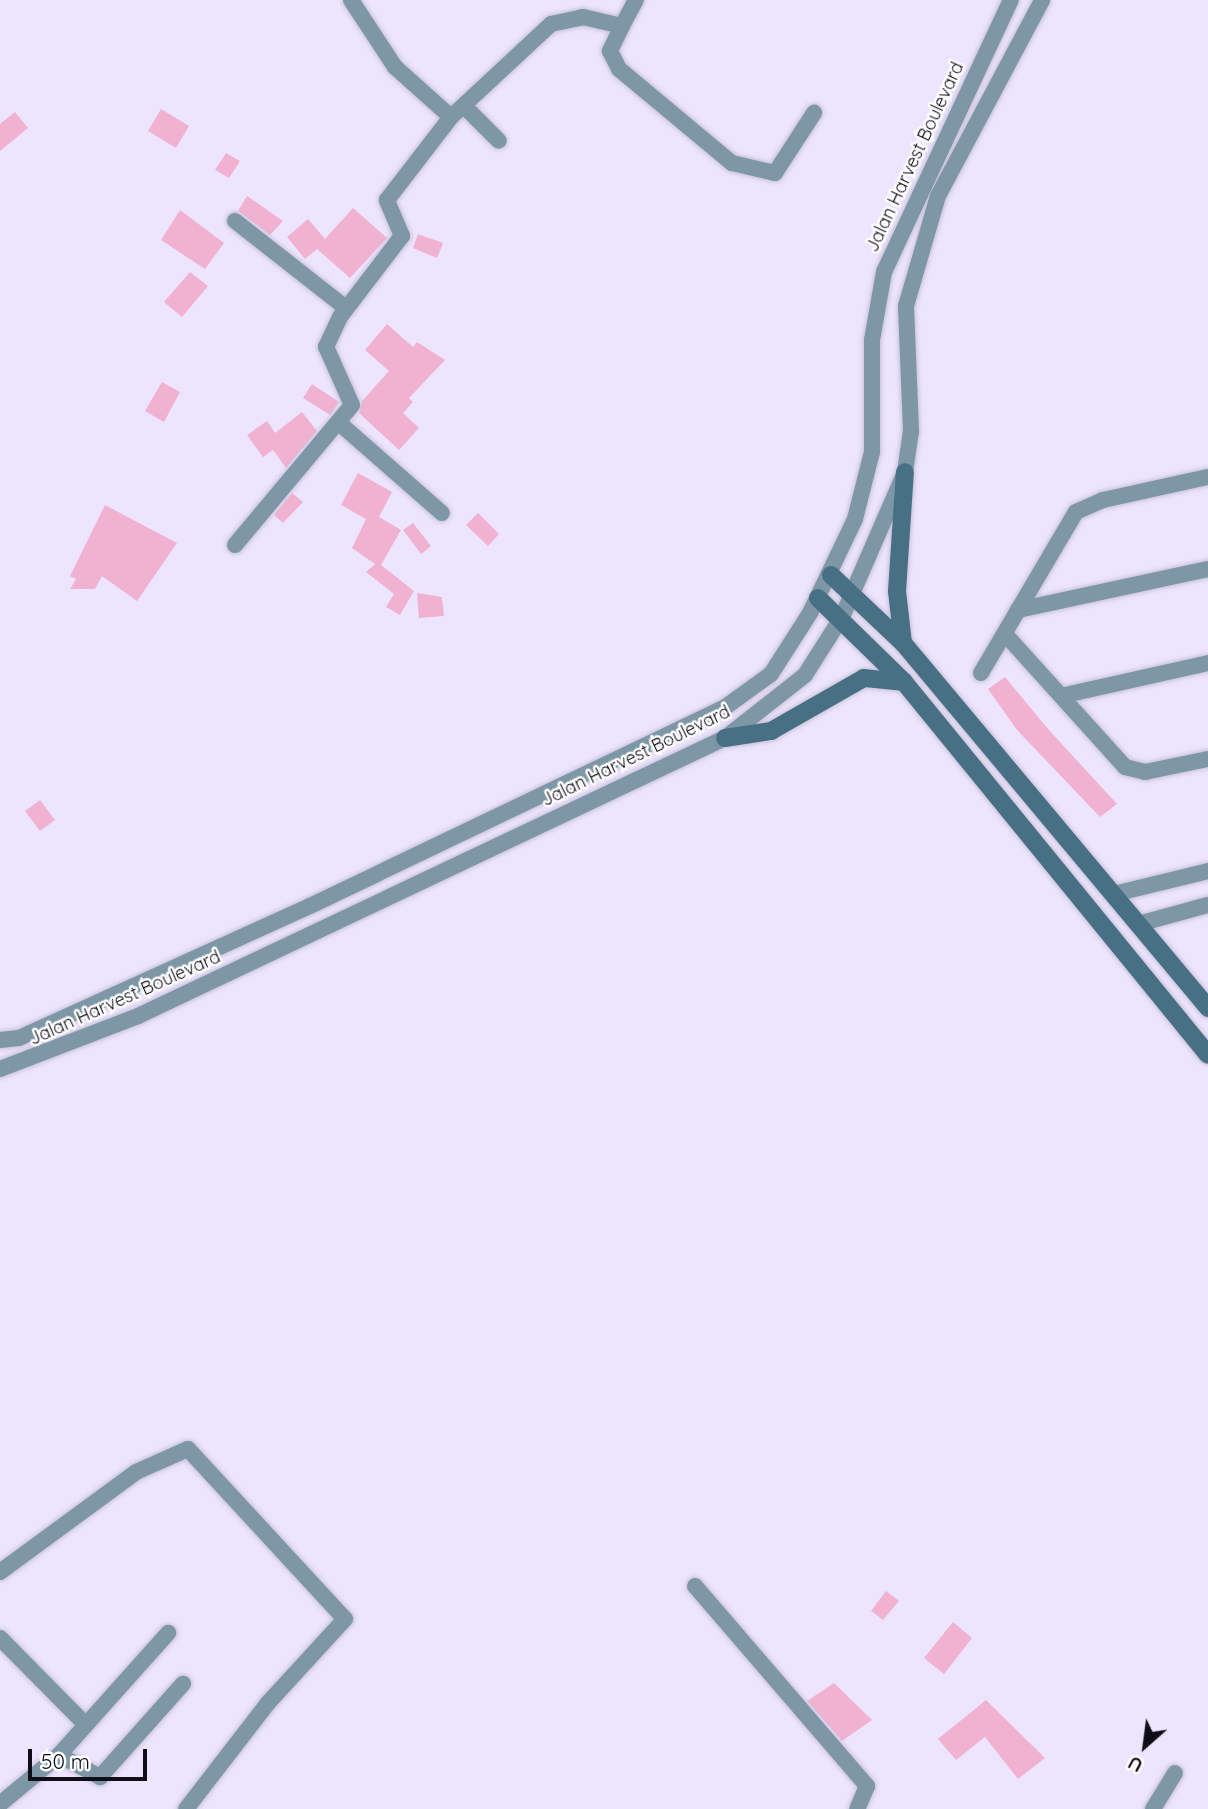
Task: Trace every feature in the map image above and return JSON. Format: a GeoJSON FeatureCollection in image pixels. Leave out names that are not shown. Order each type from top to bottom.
{"type":"FeatureCollection","features":[{"type":"Feature","properties":{"kind":"street"},"geometry":{"type":"LineString","coordinates":[[351,0],[396,68],[451,117]]}},
{"type":"Feature","properties":{"kind":"street"},"geometry":{"type":"LineString","coordinates":[[636,0],[610,51],[619,68],[732,163],[775,173],[814,113]]}},
{"type":"Feature","properties":{"kind":"street","name":"Jalan Harvest Boulevard"},"geometry":{"type":"LineString","coordinates":[[0,1040],[139,985],[757,688],[780,662],[818,598],[855,519],[872,452],[872,340],[884,272],[1011,0]]}},
{"type":"Feature","properties":{"kind":"street","name":"Jalan Harvest Boulevard"},"geometry":{"type":"LineString","coordinates":[[0,1069],[138,1016],[725,738],[805,675],[842,617],[905,472],[911,431],[910,282],[938,196],[1042,0]]}},
{"type":"Feature","properties":{"kind":"street"},"geometry":{"type":"LineString","coordinates":[[235,545],[338,422],[353,400],[325,352],[346,308],[402,236],[386,202],[451,117],[556,21],[583,17],[622,26]]}},
{"type":"Feature","properties":{"kind":"street"},"geometry":{"type":"LineString","coordinates":[[464,106],[499,141]]}},
{"type":"Feature","properties":{"kind":"street"},"geometry":{"type":"LineString","coordinates":[[235,221],[346,308]]}},
{"type":"Feature","properties":{"kind":"street"},"geometry":{"type":"LineString","coordinates":[[338,422],[442,513]]}},
{"type":"Feature","properties":{"kind":"street"},"geometry":{"type":"LineString","coordinates":[[903,643],[897,591],[905,472]]}},
{"type":"Feature","properties":{"kind":"street"},"geometry":{"type":"LineString","coordinates":[[981,673],[1080,509],[1208,477]]}},
{"type":"Feature","properties":{"kind":"street"},"geometry":{"type":"LineString","coordinates":[[1018,610],[1208,569]]}},
{"type":"Feature","properties":{"kind":"street"},"geometry":{"type":"LineString","coordinates":[[831,575],[854,591],[903,643],[1118,893],[1208,1008]]}},
{"type":"Feature","properties":{"kind":"street"},"geometry":{"type":"LineString","coordinates":[[818,598],[842,617],[904,682],[1208,1055]]}},
{"type":"Feature","properties":{"kind":"street"},"geometry":{"type":"LineString","coordinates":[[1005,634],[1065,695],[1132,771],[1208,759]]}},
{"type":"Feature","properties":{"kind":"street"},"geometry":{"type":"LineString","coordinates":[[1065,695],[1208,663]]}},
{"type":"Feature","properties":{"kind":"street"},"geometry":{"type":"LineString","coordinates":[[725,738],[771,731],[864,678],[904,682]]}},
{"type":"Feature","properties":{"kind":"street"},"geometry":{"type":"LineString","coordinates":[[397,863],[409,887]]}},
{"type":"Feature","properties":{"kind":"street"},"geometry":{"type":"LineString","coordinates":[[1118,893],[1208,871]]}},
{"type":"Feature","properties":{"kind":"street"},"geometry":{"type":"LineString","coordinates":[[1142,923],[1208,905]]}},
{"type":"Feature","properties":{"kind":"street"},"geometry":{"type":"LineString","coordinates":[[1,1569],[136,1472],[188,1449],[345,1619],[268,1703],[186,1809]]}},
{"type":"Feature","properties":{"kind":"street"},"geometry":{"type":"LineString","coordinates":[[695,1586],[867,1786],[856,1809]]}},
{"type":"Feature","properties":{"kind":"street"},"geometry":{"type":"LineString","coordinates":[[0,1804],[21,1791],[59,1755],[167,1633]]}},
{"type":"Feature","properties":{"kind":"street"},"geometry":{"type":"LineString","coordinates":[[0,1638],[85,1723]]}},
{"type":"Feature","properties":{"kind":"street"},"geometry":{"type":"LineString","coordinates":[[59,1755],[100,1777],[183,1684]]}},
{"type":"Feature","properties":{"kind":"street"},"geometry":{"type":"LineString","coordinates":[[1153,1809],[1175,1773]]}},
{"type":"Feature","properties":{"kind":"street"},"geometry":{"type":"LineString","coordinates":[[17,1809],[21,1791]]}},
{"type":"Feature","properties":{"kind":"building"},"geometry":{"type":"Polygon","coordinates":[[[161,109],[189,126],[176,148],[148,131],[161,109]]]}},
{"type":"Feature","properties":{"kind":"building"},"geometry":{"type":"Polygon","coordinates":[[[15,112],[28,128],[0,151],[0,124],[15,112]]]}},
{"type":"Feature","properties":{"kind":"building"},"geometry":{"type":"Polygon","coordinates":[[[226,153],[240,161],[229,178],[215,170],[226,153]]]}},
{"type":"Feature","properties":{"kind":"building"},"geometry":{"type":"Polygon","coordinates":[[[247,196],[283,221],[270,235],[238,211],[247,196]]]}},
{"type":"Feature","properties":{"kind":"building"},"geometry":{"type":"Polygon","coordinates":[[[353,208],[387,238],[350,278],[317,249],[305,259],[287,237],[308,219],[325,239],[353,208]]]}},
{"type":"Feature","properties":{"kind":"building"},"geometry":{"type":"Polygon","coordinates":[[[180,210],[224,243],[205,269],[161,240],[180,210]]]}},
{"type":"Feature","properties":{"kind":"building"},"geometry":{"type":"Polygon","coordinates":[[[418,234],[443,243],[437,258],[413,248],[418,234]]]}},
{"type":"Feature","properties":{"kind":"building"},"geometry":{"type":"Polygon","coordinates":[[[190,272],[208,286],[182,317],[164,302],[190,272]]]}},
{"type":"Feature","properties":{"kind":"building"},"geometry":{"type":"Polygon","coordinates":[[[387,324],[413,347],[417,342],[445,360],[409,398],[413,402],[403,413],[419,428],[399,450],[359,413],[362,401],[389,371],[365,350],[387,324]]]}},
{"type":"Feature","properties":{"kind":"building"},"geometry":{"type":"Polygon","coordinates":[[[162,382],[180,392],[164,422],[145,411],[162,382]]]}},
{"type":"Feature","properties":{"kind":"building"},"geometry":{"type":"Polygon","coordinates":[[[312,384],[339,402],[330,415],[303,398],[312,384]]]}},
{"type":"Feature","properties":{"kind":"building"},"geometry":{"type":"Polygon","coordinates":[[[302,412],[317,431],[286,468],[273,450],[263,457],[247,435],[267,421],[275,433],[302,412]]]}},
{"type":"Feature","properties":{"kind":"building"},"geometry":{"type":"Polygon","coordinates":[[[358,473],[392,492],[379,517],[401,530],[381,565],[414,591],[400,615],[386,607],[394,594],[366,572],[375,564],[352,548],[366,519],[341,505],[358,473]]]}},
{"type":"Feature","properties":{"kind":"building"},"geometry":{"type":"Polygon","coordinates":[[[292,493],[303,502],[283,523],[274,515],[292,493]]]}},
{"type":"Feature","properties":{"kind":"building"},"geometry":{"type":"Polygon","coordinates":[[[105,505],[177,543],[137,601],[102,576],[95,589],[70,589],[76,579],[70,576],[105,505]]]}},
{"type":"Feature","properties":{"kind":"building"},"geometry":{"type":"Polygon","coordinates":[[[478,513],[499,534],[488,546],[466,525],[478,513]]]}},
{"type":"Feature","properties":{"kind":"building"},"geometry":{"type":"Polygon","coordinates":[[[413,523],[431,546],[421,554],[403,530],[413,523]]]}},
{"type":"Feature","properties":{"kind":"building"},"geometry":{"type":"Polygon","coordinates":[[[417,593],[442,597],[444,616],[419,618],[417,593]]]}},
{"type":"Feature","properties":{"kind":"building"},"geometry":{"type":"Polygon","coordinates":[[[1005,677],[1048,729],[1117,804],[1100,817],[1017,730],[988,689],[1005,677]]]}},
{"type":"Feature","properties":{"kind":"building"},"geometry":{"type":"Polygon","coordinates":[[[40,800],[55,820],[40,831],[25,811],[40,800]]]}},
{"type":"Feature","properties":{"kind":"building"},"geometry":{"type":"Polygon","coordinates":[[[886,1591],[899,1601],[883,1620],[871,1611],[886,1591]]]}},
{"type":"Feature","properties":{"kind":"building"},"geometry":{"type":"Polygon","coordinates":[[[953,1622],[972,1638],[944,1674],[924,1658],[953,1622]]]}},
{"type":"Feature","properties":{"kind":"building"},"geometry":{"type":"Polygon","coordinates":[[[834,1683],[872,1720],[842,1741],[807,1701],[834,1683]]]}},
{"type":"Feature","properties":{"kind":"building"},"geometry":{"type":"Polygon","coordinates":[[[986,1700],[1045,1758],[1018,1779],[985,1737],[956,1760],[938,1739],[986,1700]]]}}]}
